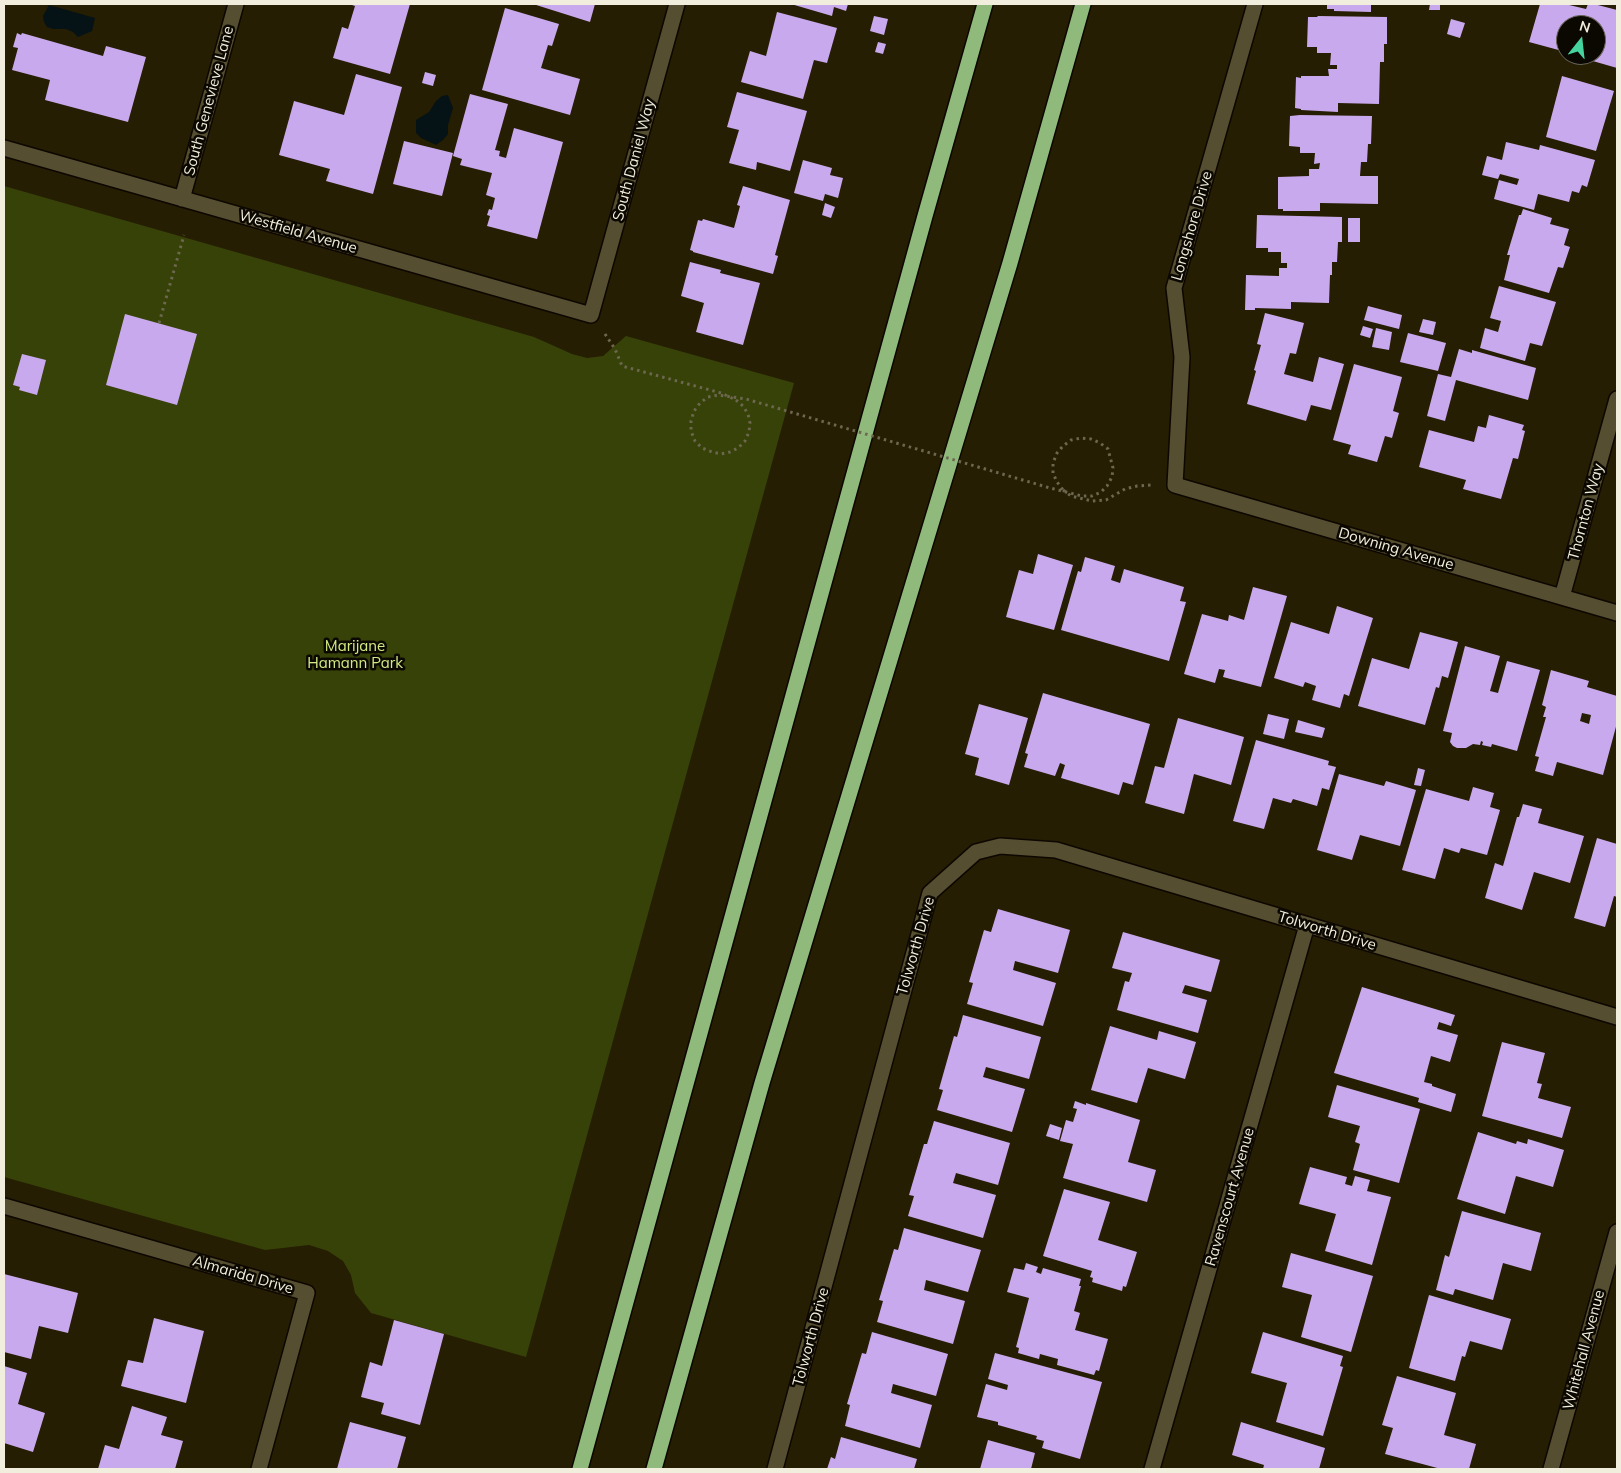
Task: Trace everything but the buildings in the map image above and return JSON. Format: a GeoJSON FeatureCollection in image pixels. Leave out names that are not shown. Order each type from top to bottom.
{"type":"FeatureCollection","features":[{"type":"Feature","properties":{"kind":"highway"},"geometry":{"type":"LineString","coordinates":[[580,1469],[985,4]]}},
{"type":"Feature","properties":{"kind":"highway"},"geometry":{"type":"LineString","coordinates":[[654,1469],[760,1093],[1010,263],[1083,4]]}},
{"type":"Feature","properties":{"kind":"street","name":"South Genevieve Lane"},"geometry":{"type":"LineString","coordinates":[[182,199],[236,4]]}},
{"type":"Feature","properties":{"kind":"street","name":"South Daniel Way"},"geometry":{"type":"LineString","coordinates":[[591,315],[676,4]]}},
{"type":"Feature","properties":{"kind":"street","name":"Longshore Drive"},"geometry":{"type":"LineString","coordinates":[[1175,485],[1182,357],[1174,288],[1255,4]]}},
{"type":"Feature","properties":{"kind":"street","name":"Westfield Avenue"},"geometry":{"type":"LineString","coordinates":[[4,148],[591,315]]}},
{"type":"Feature","properties":{"kind":"street","name":"Thornton Way"},"geometry":{"type":"LineString","coordinates":[[1562,597],[1617,399]]}},
{"type":"Feature","properties":{"kind":"street","name":"Downing Avenue"},"geometry":{"type":"LineString","coordinates":[[1175,485],[1617,613]]}},
{"type":"Feature","properties":{"kind":"street","name":"Tolworth Drive"},"geometry":{"type":"LineString","coordinates":[[775,1469],[930,892],[976,852],[1000,846],[1056,850],[1617,1017]]}},
{"type":"Feature","properties":{"kind":"street","name":"Ravenscourt Avenue"},"geometry":{"type":"LineString","coordinates":[[1152,1469],[1307,925]]}},
{"type":"Feature","properties":{"kind":"street","name":"Almarida Drive"},"geometry":{"type":"LineString","coordinates":[[4,1206],[307,1294],[259,1469]]}},
{"type":"Feature","properties":{"kind":"street","name":"Whitehall Avenue"},"geometry":{"type":"LineString","coordinates":[[1552,1469],[1617,1232]]}},
{"type":"Feature","properties":{"kind":"path"},"geometry":{"type":"LineString","coordinates":[[159,324],[184,235]]}},
{"type":"Feature","properties":{"kind":"path"},"geometry":{"type":"LineString","coordinates":[[591,315],[615,349],[622,366],[721,393],[728,396],[736,400],[743,406],[748,414],[750,423],[745,441],[738,448],[730,452],[720,454],[712,452],[702,448],[695,440],[691,431],[691,421],[697,407],[708,397],[718,395],[728,396],[746,399],[1050,488],[1058,490],[1066,492],[1074,494],[1082,496],[1092,496],[1101,492],[1112,478],[1113,468],[1108,449],[1092,439],[1081,438],[1072,440],[1057,453],[1053,463],[1053,473],[1063,490],[1072,496],[1092,501],[1106,500],[1125,489],[1137,486],[1175,485]]}},
{"type":"Feature","properties":{"kind":"green space","name":"Marijane Hamann Park"},"geometry":{"type":"Polygon","coordinates":[[[4,186],[534,337],[572,354],[587,358],[603,356],[626,336],[794,383],[526,1357],[371,1313],[355,1293],[351,1275],[343,1261],[328,1251],[309,1245],[265,1250],[4,1177],[4,186]]]}},
{"type":"Feature","properties":{"kind":"shaded area"},"geometry":{"type":"Polygon","coordinates":[[[49,5],[95,18],[92,31],[78,37],[66,29],[47,27],[43,16],[49,5]]]}},
{"type":"Feature","properties":{"kind":"shaded area"},"geometry":{"type":"Polygon","coordinates":[[[448,95],[453,108],[448,125],[448,134],[436,145],[421,138],[416,133],[416,120],[429,112],[436,101],[442,96],[448,95]]]}}]}
